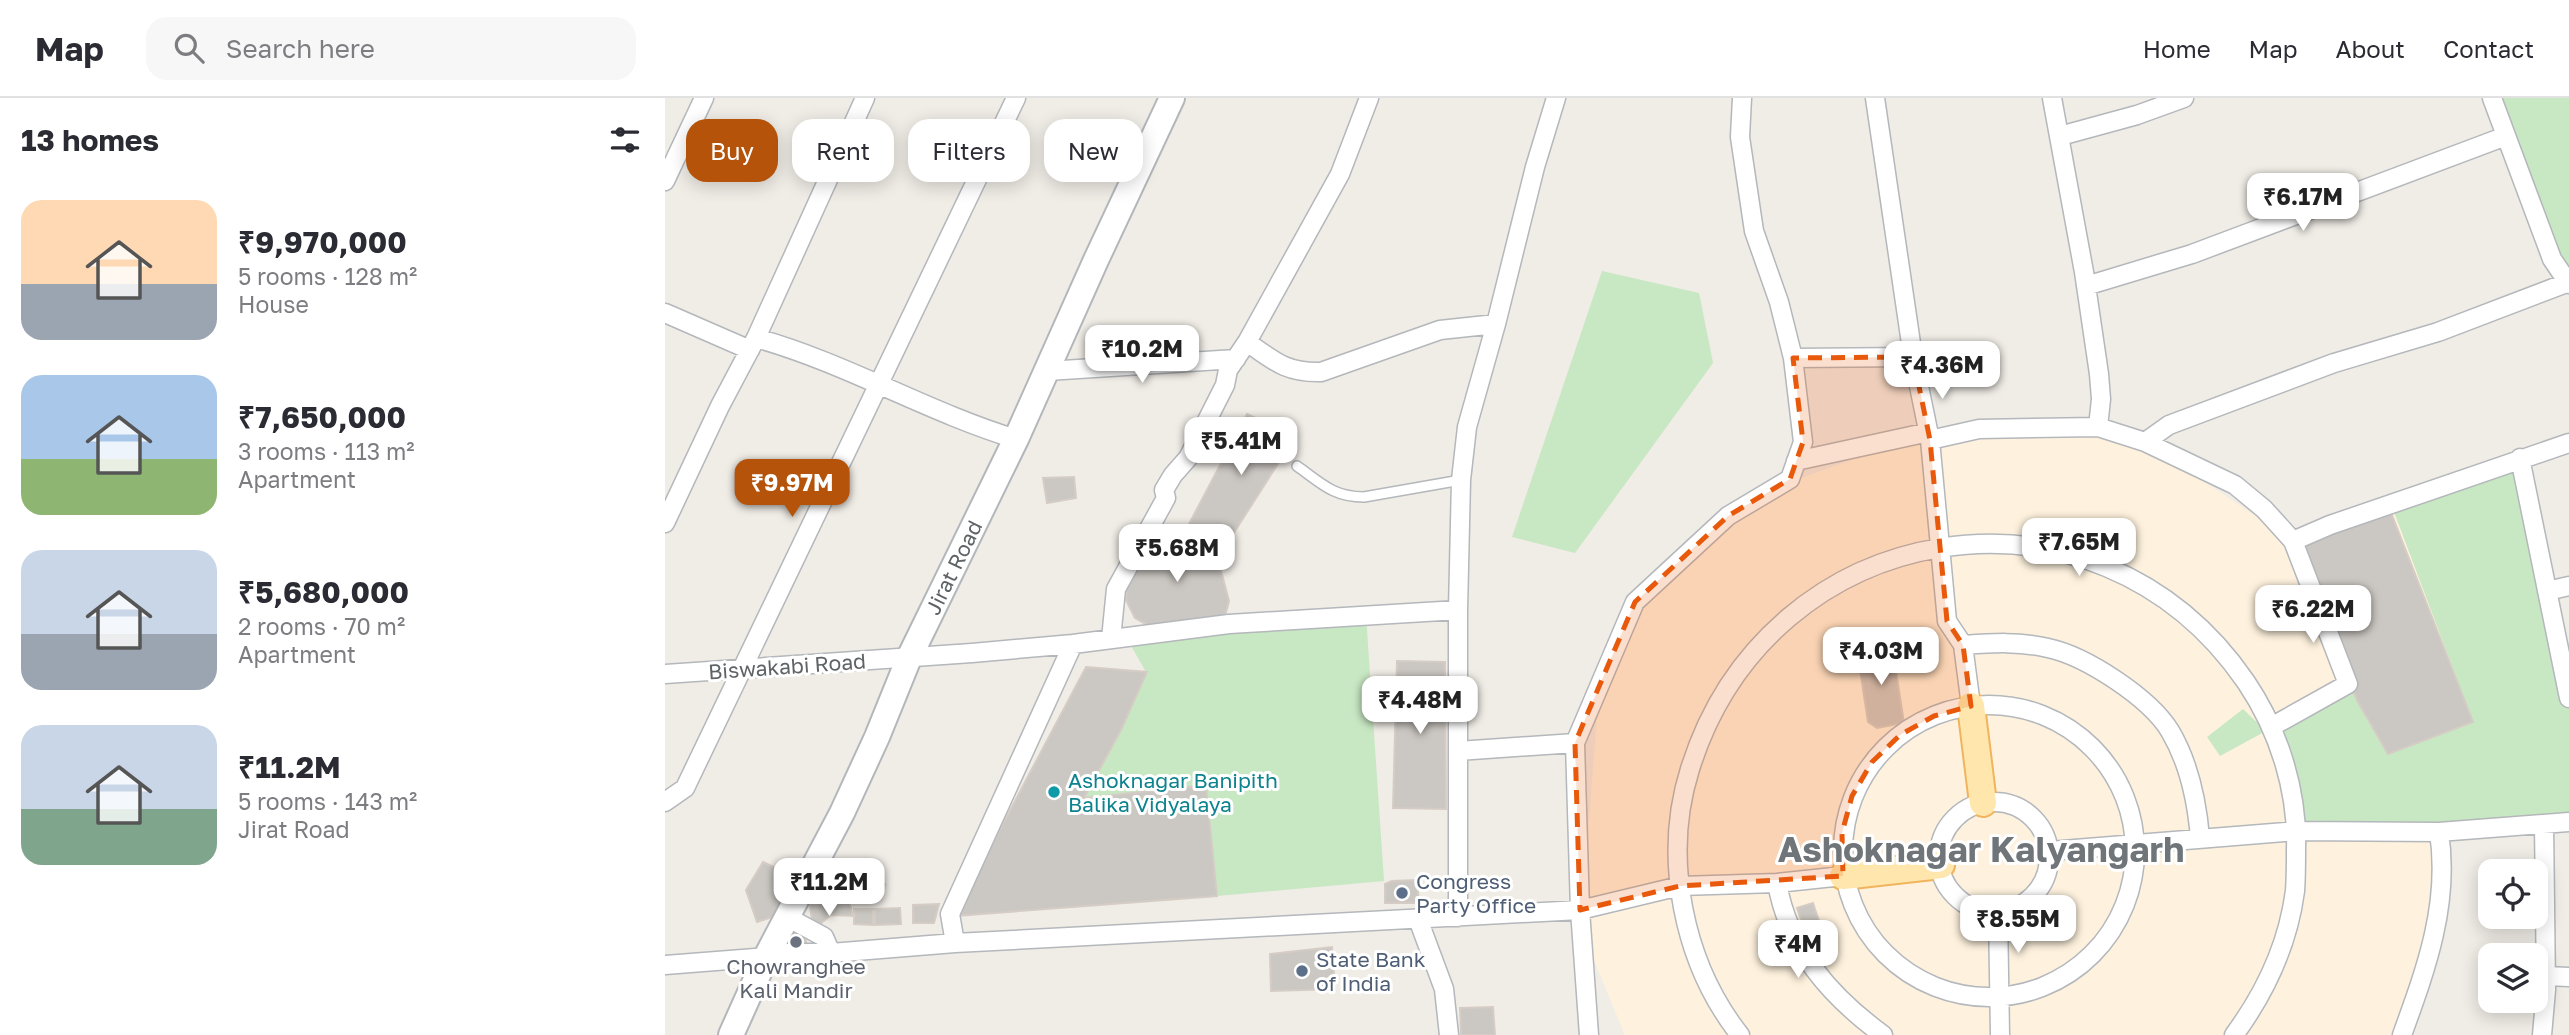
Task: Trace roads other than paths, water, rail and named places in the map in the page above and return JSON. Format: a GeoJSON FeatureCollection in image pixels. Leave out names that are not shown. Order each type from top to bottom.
{"type":"FeatureCollection","features":[{"type":"Feature","properties":{"kind":"main road","name":"Jirat Road"},"geometry":{"type":"LineString","coordinates":[[731,1035],[766,957],[842,813],[877,737],[909,657],[1016,439],[1172,98]]}},
{"type":"Feature","properties":{"kind":"main road"},"geometry":{"type":"LineString","coordinates":[[1972,706],[1983,803]]}},
{"type":"Feature","properties":{"kind":"main road"},"geometry":{"type":"LineString","coordinates":[[1843,876],[1941,865]]}},
{"type":"Feature","properties":{"kind":"street"},"geometry":{"type":"LineString","coordinates":[[665,181],[704,98]]}},
{"type":"Feature","properties":{"kind":"street"},"geometry":{"type":"LineString","coordinates":[[665,523],[720,406],[753,344],[865,98]]}},
{"type":"Feature","properties":{"kind":"street"},"geometry":{"type":"LineString","coordinates":[[665,802],[685,788],[1016,98]]}},
{"type":"Feature","properties":{"kind":"street"},"geometry":{"type":"LineString","coordinates":[[1111,639],[1115,589],[1166,498],[1164,490],[1188,458],[1224,385],[1228,370],[1247,342],[1340,174],[1369,98]]}},
{"type":"Feature","properties":{"kind":"street"},"geometry":{"type":"LineString","coordinates":[[1458,916],[1458,610],[1461,480],[1467,427],[1535,167],[1556,98]]}},
{"type":"Feature","properties":{"kind":"street"},"geometry":{"type":"LineString","coordinates":[[1589,1035],[1580,910],[1575,743],[1635,602],[1728,516],[1790,479],[1803,442],[1793,358],[1779,302],[1754,231],[1740,137],[1742,98]]}},
{"type":"Feature","properties":{"kind":"street"},"geometry":{"type":"LineString","coordinates":[[1875,98],[1913,358],[1929,436],[1947,621],[1963,645],[1972,706]]}},
{"type":"Feature","properties":{"kind":"street"},"geometry":{"type":"LineString","coordinates":[[2052,98],[2099,374],[2101,399],[2098,427]]}},
{"type":"Feature","properties":{"kind":"street"},"geometry":{"type":"LineString","coordinates":[[2060,136],[2137,115],[2184,98]]}},
{"type":"Feature","properties":{"kind":"street"},"geometry":{"type":"LineString","coordinates":[[2144,442],[2169,425],[2334,363],[2438,332],[2569,283],[2553,259],[2492,98]]}},
{"type":"Feature","properties":{"kind":"street"},"geometry":{"type":"LineString","coordinates":[[2086,286],[2192,254],[2505,136]]}},
{"type":"Feature","properties":{"kind":"street"},"geometry":{"type":"LineString","coordinates":[[665,313],[753,344],[800,350],[943,414],[1016,439]]}},
{"type":"Feature","properties":{"kind":"street"},"geometry":{"type":"LineString","coordinates":[[1247,342],[1283,368],[1304,373],[1321,372],[1440,330],[1496,324]]}},
{"type":"Feature","properties":{"kind":"street"},"geometry":{"type":"LineString","coordinates":[[1793,358],[1913,358]]}},
{"type":"Feature","properties":{"kind":"street"},"geometry":{"type":"LineString","coordinates":[[1047,371],[1235,359]]}},
{"type":"Feature","properties":{"kind":"street"},"geometry":{"type":"LineString","coordinates":[[1797,461],[1979,429],[2098,427],[2144,442],[2235,485],[2264,509],[2293,541],[2348,684],[2271,727]]}},
{"type":"Feature","properties":{"kind":"street"},"geometry":{"type":"LineString","coordinates":[[2293,541],[2330,525],[2569,443]]}},
{"type":"Feature","properties":{"kind":"street"},"geometry":{"type":"LineString","coordinates":[[2520,458],[2547,591],[2565,654],[2569,698]]}},
{"type":"Feature","properties":{"kind":"street"},"geometry":{"type":"LineString","coordinates":[[1739,1035],[1713,993],[1697,959],[1686,923],[1680,886],[1680,814],[1697,744],[1712,711],[1738,670],[1778,625],[1806,602],[1837,583],[1904,555],[1940,547],[1988,544],[2050,550],[2085,559],[2130,579],[2182,612],[2209,636],[2233,664],[2254,694],[2271,727],[2288,778],[2297,831],[2295,892],[2280,951],[2255,1007],[2234,1035]]}},
{"type":"Feature","properties":{"kind":"street"},"geometry":{"type":"LineString","coordinates":[[2547,591],[2569,586]]}},
{"type":"Feature","properties":{"kind":"street","name":"Biswakabi Road"},"geometry":{"type":"LineString","coordinates":[[665,674],[1073,644],[1229,624],[1458,610]]}},
{"type":"Feature","properties":{"kind":"street"},"geometry":{"type":"LineString","coordinates":[[1963,645],[2004,642],[2050,648],[2098,669],[2139,698],[2169,730],[2188,772],[2197,808],[2200,838]]}},
{"type":"Feature","properties":{"kind":"street"},"geometry":{"type":"LineString","coordinates":[[955,943],[950,914],[1073,644]]}},
{"type":"Feature","properties":{"kind":"street"},"geometry":{"type":"LineString","coordinates":[[2001,705],[2031,711],[2059,722],[2084,740],[2105,761],[2121,786],[2131,815],[2136,844],[2133,882],[2129,894],[2120,918],[2099,949],[2070,974],[2036,990],[1999,998],[1962,996],[1927,985],[1896,965],[1871,939],[1853,908],[1843,876],[1842,834],[1852,796],[1872,762],[1911,728],[1934,716],[1972,706],[2001,705]]}},
{"type":"Feature","properties":{"kind":"street"},"geometry":{"type":"LineString","coordinates":[[1458,751],[1575,743]]}},
{"type":"Feature","properties":{"kind":"street"},"geometry":{"type":"LineString","coordinates":[[1978,803],[2011,803],[2038,821],[2050,851],[2045,880],[2026,903],[1998,913],[1966,906],[1944,883],[1938,850],[1951,821],[1978,803]]}},
{"type":"Feature","properties":{"kind":"street"},"geometry":{"type":"LineString","coordinates":[[2050,851],[2297,831],[2439,832],[2569,822]]}},
{"type":"Feature","properties":{"kind":"street"},"geometry":{"type":"LineString","coordinates":[[2544,824],[2546,943]]}},
{"type":"Feature","properties":{"kind":"street"},"geometry":{"type":"LineString","coordinates":[[2402,1035],[2431,955],[2440,906],[2442,871],[2439,832]]}},
{"type":"Feature","properties":{"kind":"street"},"geometry":{"type":"LineString","coordinates":[[665,965],[766,957],[777,953],[831,953],[955,943],[1580,910],[1680,886],[1777,883],[1843,876]]}},
{"type":"Feature","properties":{"kind":"street"},"geometry":{"type":"LineString","coordinates":[[1777,883],[1781,905],[1797,943],[1818,976],[1850,1011],[1883,1035]]}},
{"type":"Feature","properties":{"kind":"street"},"geometry":{"type":"LineString","coordinates":[[1998,913],[2000,1035]]}},
{"type":"Feature","properties":{"kind":"street"},"geometry":{"type":"LineString","coordinates":[[787,917],[797,925],[824,937],[831,953]]}},
{"type":"Feature","properties":{"kind":"street"},"geometry":{"type":"LineString","coordinates":[[1418,919],[1444,989],[1449,1035]]}},
{"type":"Feature","properties":{"kind":"street"},"geometry":{"type":"LineString","coordinates":[[2548,976],[2569,977]]}},
{"type":"Feature","properties":{"kind":"street"},"geometry":{"type":"LineString","coordinates":[[2542,1035],[2543,1013]]}},
{"type":"Feature","properties":{"kind":"lane"},"geometry":{"type":"LineString","coordinates":[[1297,466],[1334,493],[1349,497],[1364,497],[1461,480]]}},
{"type":"Feature","properties":{"kind":"place","name":"Ashoknagar Banipith Balika Vidyalaya"},"geometry":{"type":"Point","coordinates":[1054,792]}},
{"type":"Feature","properties":{"kind":"place","name":"Congress Party Office"},"geometry":{"type":"Point","coordinates":[1402,893]}},
{"type":"Feature","properties":{"kind":"place","name":"Chowranghee Kali Mandir"},"geometry":{"type":"Point","coordinates":[796,942]}},
{"type":"Feature","properties":{"kind":"place","name":"State Bank of India"},"geometry":{"type":"Point","coordinates":[1302,971]}},
{"type":"Feature","properties":{"kind":"district","name":"Ashoknagar Kalyangarh"},"geometry":{"type":"Point","coordinates":[1981,849]}}]}
